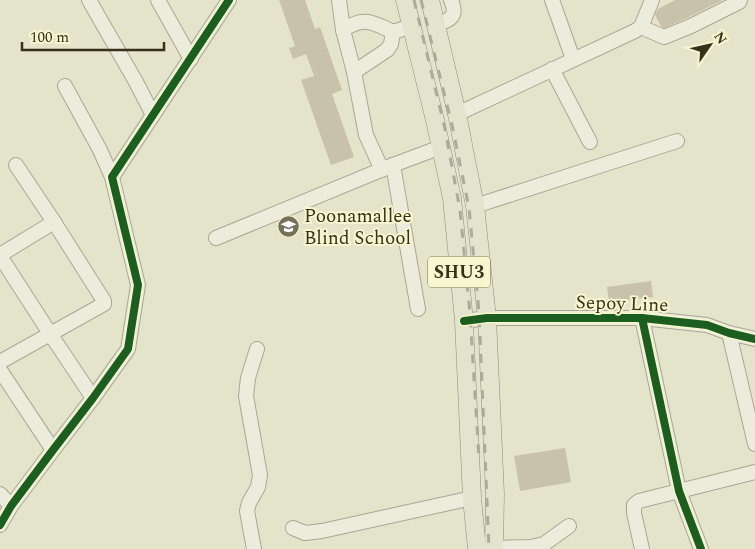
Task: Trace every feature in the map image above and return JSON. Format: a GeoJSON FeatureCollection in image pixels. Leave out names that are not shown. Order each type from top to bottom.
{"type":"FeatureCollection","features":[{"type":"Feature","properties":{"kind":"main road","name":"SHU3"},"geometry":{"type":"LineString","coordinates":[[405,0],[452,198],[464,321],[472,498],[488,549]]}},
{"type":"Feature","properties":{"kind":"main road","name":"SHU3"},"geometry":{"type":"LineString","coordinates":[[430,0],[457,114],[475,206],[487,318],[495,494],[488,549]]}},
{"type":"Feature","properties":{"kind":"street"},"geometry":{"type":"LineString","coordinates":[[90,0],[153,115]]}},
{"type":"Feature","properties":{"kind":"street"},"geometry":{"type":"LineString","coordinates":[[158,0],[190,59]]}},
{"type":"Feature","properties":{"kind":"street"},"geometry":{"type":"LineString","coordinates":[[112,177],[229,0]]}},
{"type":"Feature","properties":{"kind":"street"},"geometry":{"type":"LineString","coordinates":[[339,0],[343,30],[354,72],[366,135],[388,168],[418,309]]}},
{"type":"Feature","properties":{"kind":"street"},"geometry":{"type":"LineString","coordinates":[[436,25],[446,22],[454,14],[451,0]]}},
{"type":"Feature","properties":{"kind":"street"},"geometry":{"type":"LineString","coordinates":[[552,0],[573,59]]}},
{"type":"Feature","properties":{"kind":"street"},"geometry":{"type":"LineString","coordinates":[[457,114],[635,31],[641,27],[652,0]]}},
{"type":"Feature","properties":{"kind":"street"},"geometry":{"type":"LineString","coordinates":[[641,27],[664,37],[691,26],[740,0]]}},
{"type":"Feature","properties":{"kind":"street"},"geometry":{"type":"LineString","coordinates":[[343,30],[361,21],[372,23],[393,32],[412,26]]}},
{"type":"Feature","properties":{"kind":"street"},"geometry":{"type":"LineString","coordinates":[[354,72],[388,50],[393,32]]}},
{"type":"Feature","properties":{"kind":"street"},"geometry":{"type":"LineString","coordinates":[[552,69],[590,142]]}},
{"type":"Feature","properties":{"kind":"street"},"geometry":{"type":"LineString","coordinates":[[0,525],[11,506],[94,398],[128,348],[138,285],[112,177],[100,150],[65,86]]}},
{"type":"Feature","properties":{"kind":"street"},"geometry":{"type":"LineString","coordinates":[[475,206],[677,141]]}},
{"type":"Feature","properties":{"kind":"street"},"geometry":{"type":"LineString","coordinates":[[216,238],[441,148]]}},
{"type":"Feature","properties":{"kind":"street"},"geometry":{"type":"LineString","coordinates":[[0,362],[104,304],[103,298],[16,165]]}},
{"type":"Feature","properties":{"kind":"street"},"geometry":{"type":"LineString","coordinates":[[54,222],[0,256],[94,398]]}},
{"type":"Feature","properties":{"kind":"street","name":"Sepoy Line"},"geometry":{"type":"LineString","coordinates":[[464,321],[487,318],[642,318],[707,325],[729,333],[755,339]]}},
{"type":"Feature","properties":{"kind":"street"},"geometry":{"type":"LineString","coordinates":[[642,318],[678,491],[702,549]]}},
{"type":"Feature","properties":{"kind":"street"},"geometry":{"type":"LineString","coordinates":[[729,333],[755,444]]}},
{"type":"Feature","properties":{"kind":"street"},"geometry":{"type":"LineString","coordinates":[[254,549],[247,511],[249,503],[258,487],[260,475],[246,396],[248,378],[257,349]]}},
{"type":"Feature","properties":{"kind":"street"},"geometry":{"type":"LineString","coordinates":[[0,370],[53,450]]}},
{"type":"Feature","properties":{"kind":"street"},"geometry":{"type":"LineString","coordinates":[[642,549],[634,512],[634,505],[639,500],[755,472]]}},
{"type":"Feature","properties":{"kind":"street"},"geometry":{"type":"LineString","coordinates":[[0,494],[11,506]]}},
{"type":"Feature","properties":{"kind":"street"},"geometry":{"type":"LineString","coordinates":[[294,528],[305,533],[322,531],[472,498]]}},
{"type":"Feature","properties":{"kind":"street"},"geometry":{"type":"LineString","coordinates":[[488,549],[531,547],[544,544],[569,526]]}},
{"type":"Feature","properties":{"kind":"building"},"geometry":{"type":"Polygon","coordinates":[[[279,0],[305,0],[315,29],[320,27],[342,90],[332,94],[354,157],[331,165],[301,80],[314,76],[306,54],[293,59],[289,48],[295,46],[279,0]]]}},
{"type":"Feature","properties":{"kind":"building"},"geometry":{"type":"Polygon","coordinates":[[[675,0],[723,0],[664,28],[655,15],[658,9],[675,0]]]}},
{"type":"Feature","properties":{"kind":"building"},"geometry":{"type":"Polygon","coordinates":[[[651,281],[653,297],[609,302],[607,287],[651,281]]]}},
{"type":"Feature","properties":{"kind":"building"},"geometry":{"type":"Polygon","coordinates":[[[565,448],[571,482],[520,491],[514,456],[565,448]]]}},
{"type":"Feature","properties":{"kind":"railway"},"geometry":{"type":"LineString","coordinates":[[414,0],[445,129],[460,210],[470,314],[479,459]]}},
{"type":"Feature","properties":{"kind":"railway"},"geometry":{"type":"LineString","coordinates":[[421,0],[452,125],[469,208],[479,312],[489,549]]}},
{"type":"Feature","properties":{"kind":"cycle path"},"geometry":{"type":"LineString","coordinates":[[0,525],[11,506],[128,349],[138,285],[112,177],[229,0]]}},
{"type":"Feature","properties":{"kind":"cycle path"},"geometry":{"type":"LineString","coordinates":[[464,321],[487,318],[642,318],[707,325],[729,333],[755,339]]}},
{"type":"Feature","properties":{"kind":"cycle path"},"geometry":{"type":"LineString","coordinates":[[642,318],[679,491],[701,549]]}},
{"type":"Feature","properties":{"kind":"place","name":"Poonamallee Blind School"},"geometry":{"type":"Point","coordinates":[288,227]}}]}
